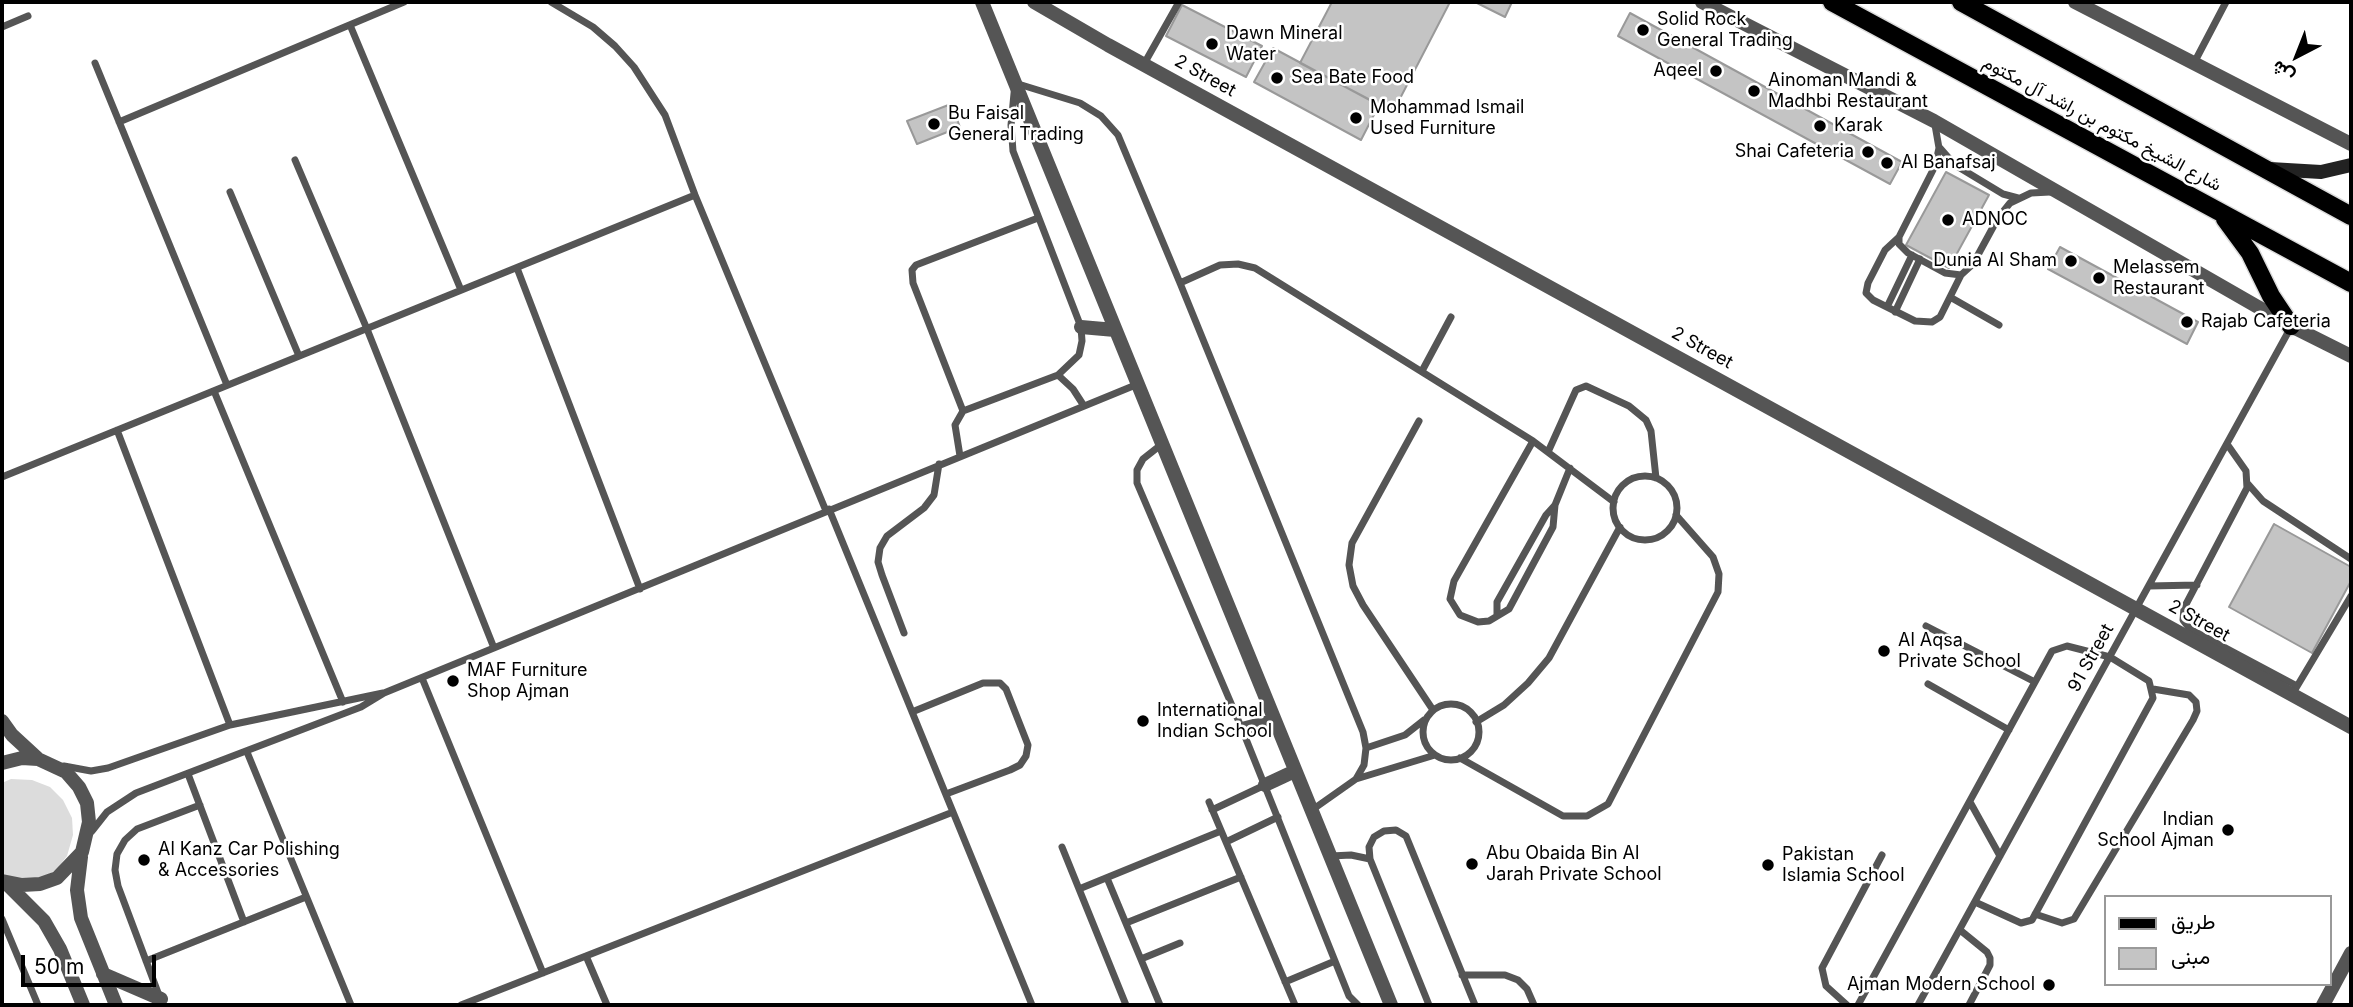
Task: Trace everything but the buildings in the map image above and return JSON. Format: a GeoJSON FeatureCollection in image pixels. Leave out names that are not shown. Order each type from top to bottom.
{"type":"FeatureCollection","features":[{"type":"Feature","properties":{"kind":"main road","name":"شارع الشيخ مكتوم بن راشد آل مكتوم"},"geometry":{"type":"LineString","coordinates":[[1832,2],[2351,284]]}},
{"type":"Feature","properties":{"kind":"main road"},"geometry":{"type":"LineString","coordinates":[[1961,2],[2351,216]]}},
{"type":"Feature","properties":{"kind":"main road"},"geometry":{"type":"LineString","coordinates":[[2261,167],[2302,173],[2351,165]]}},
{"type":"Feature","properties":{"kind":"main road"},"geometry":{"type":"LineString","coordinates":[[2215,209],[2243,241],[2271,296],[2291,326]]}},
{"type":"Feature","properties":{"kind":"street"},"geometry":{"type":"LineString","coordinates":[[982,2],[1391,1005]]}},
{"type":"Feature","properties":{"kind":"street","name":"2 Street"},"geometry":{"type":"LineString","coordinates":[[1036,2],[1144,64],[2136,608],[2295,691],[2351,727]]}},
{"type":"Feature","properties":{"kind":"street"},"geometry":{"type":"LineString","coordinates":[[1702,2],[1934,121],[2291,326],[2351,356]]}},
{"type":"Feature","properties":{"kind":"street"},"geometry":{"type":"LineString","coordinates":[[2075,2],[2351,144]]}},
{"type":"Feature","properties":{"kind":"street"},"geometry":{"type":"LineString","coordinates":[[2332,134],[2351,132]]}},
{"type":"Feature","properties":{"kind":"street"},"geometry":{"type":"LineString","coordinates":[[1081,327],[1115,330]]}},
{"type":"Feature","properties":{"kind":"street"},"geometry":{"type":"LineString","coordinates":[[1242,729],[1273,720]]}},
{"type":"Feature","properties":{"kind":"street"},"geometry":{"type":"LineString","coordinates":[[2,721],[24,748],[66,772],[79,786],[87,803],[89,822],[77,872],[78,904],[116,1005]]}},
{"type":"Feature","properties":{"kind":"street"},"geometry":{"type":"LineString","coordinates":[[2,763],[23,758],[44,761]]}},
{"type":"Feature","properties":{"kind":"street"},"geometry":{"type":"LineString","coordinates":[[1265,785],[1295,771]]}},
{"type":"Feature","properties":{"kind":"street"},"geometry":{"type":"LineString","coordinates":[[3,881],[22,885],[49,881],[71,867],[84,847]]}},
{"type":"Feature","properties":{"kind":"street"},"geometry":{"type":"LineString","coordinates":[[3,881],[44,921],[60,949],[83,1005]]}},
{"type":"Feature","properties":{"kind":"street"},"geometry":{"type":"LineString","coordinates":[[2323,1005],[2351,953]]}},
{"type":"Feature","properties":{"kind":"street"},"geometry":{"type":"LineString","coordinates":[[103,974],[162,1002]]}},
{"type":"Feature","properties":{"kind":"lane"},"geometry":{"type":"LineString","coordinates":[[119,122],[404,2]]}},
{"type":"Feature","properties":{"kind":"lane"},"geometry":{"type":"LineString","coordinates":[[551,2],[593,27],[634,67],[665,115],[695,195],[1032,1005]]}},
{"type":"Feature","properties":{"kind":"lane"},"geometry":{"type":"LineString","coordinates":[[1144,64],[1179,2]]}},
{"type":"Feature","properties":{"kind":"lane"},"geometry":{"type":"LineString","coordinates":[[2194,65],[2226,2]]}},
{"type":"Feature","properties":{"kind":"lane"},"geometry":{"type":"LineString","coordinates":[[2,27],[28,16]]}},
{"type":"Feature","properties":{"kind":"lane"},"geometry":{"type":"LineString","coordinates":[[350,24],[461,290]]}},
{"type":"Feature","properties":{"kind":"lane"},"geometry":{"type":"LineString","coordinates":[[95,63],[227,386]]}},
{"type":"Feature","properties":{"kind":"lane"},"geometry":{"type":"LineString","coordinates":[[960,456],[955,425],[963,411],[1058,375],[1079,355],[1082,341],[1081,327],[1013,150],[1011,125],[1015,83],[1080,103],[1101,117],[1118,135],[1363,732],[1366,748],[1364,765],[1356,779]]}},
{"type":"Feature","properties":{"kind":"lane"},"geometry":{"type":"LineString","coordinates":[[1934,121],[1939,148],[1935,166],[1899,237],[1885,250],[1866,288],[1868,297],[1915,321],[1932,322],[1940,317],[1961,275],[1973,264],[2003,210],[2018,198],[2031,193],[2057,193]]}},
{"type":"Feature","properties":{"kind":"lane"},"geometry":{"type":"LineString","coordinates":[[1939,148],[1955,165],[2004,194],[2018,198]]}},
{"type":"Feature","properties":{"kind":"lane"},"geometry":{"type":"LineString","coordinates":[[295,160],[367,328],[494,648]]}},
{"type":"Feature","properties":{"kind":"lane"},"geometry":{"type":"LineString","coordinates":[[230,192],[299,356]]}},
{"type":"Feature","properties":{"kind":"lane"},"geometry":{"type":"LineString","coordinates":[[2,477],[695,195]]}},
{"type":"Feature","properties":{"kind":"lane"},"geometry":{"type":"LineString","coordinates":[[963,411],[912,284],[912,270],[916,265],[1038,218]]}},
{"type":"Feature","properties":{"kind":"lane"},"geometry":{"type":"LineString","coordinates":[[1899,237],[1903,249],[1920,260],[1945,273],[1961,275]]}},
{"type":"Feature","properties":{"kind":"lane"},"geometry":{"type":"LineString","coordinates":[[1887,307],[1912,255]]}},
{"type":"Feature","properties":{"kind":"lane"},"geometry":{"type":"LineString","coordinates":[[1895,312],[1920,260]]}},
{"type":"Feature","properties":{"kind":"lane"},"geometry":{"type":"LineString","coordinates":[[1180,282],[1220,265],[1237,264],[1255,268],[1534,441],[1614,502]]}},
{"type":"Feature","properties":{"kind":"lane"},"geometry":{"type":"LineString","coordinates":[[517,268],[640,589]]}},
{"type":"Feature","properties":{"kind":"lane"},"geometry":{"type":"LineString","coordinates":[[1950,297],[1999,325]]}},
{"type":"Feature","properties":{"kind":"lane"},"geometry":{"type":"LineString","coordinates":[[1422,371],[1451,317]]}},
{"type":"Feature","properties":{"kind":"lane","name":"91 Street"},"geometry":{"type":"LineString","coordinates":[[1917,1005],[2291,326]]}},
{"type":"Feature","properties":{"kind":"lane"},"geometry":{"type":"LineString","coordinates":[[1058,375],[1073,389],[1084,406]]}},
{"type":"Feature","properties":{"kind":"lane"},"geometry":{"type":"LineString","coordinates":[[44,761],[91,771],[108,768],[230,725],[384,693],[1138,384]]}},
{"type":"Feature","properties":{"kind":"lane"},"geometry":{"type":"LineString","coordinates":[[1548,452],[1576,390],[1586,386],[1629,406],[1646,420],[1651,430],[1656,478]]}},
{"type":"Feature","properties":{"kind":"lane"},"geometry":{"type":"LineString","coordinates":[[214,391],[344,702]]}},
{"type":"Feature","properties":{"kind":"lane"},"geometry":{"type":"LineString","coordinates":[[1419,421],[1357,534],[1349,565],[1353,586],[1363,605],[1430,713]]}},
{"type":"Feature","properties":{"kind":"lane"},"geometry":{"type":"LineString","coordinates":[[117,430],[230,725]]}},
{"type":"Feature","properties":{"kind":"lane"},"geometry":{"type":"LineString","coordinates":[[1534,441],[1451,590],[1454,608],[1460,615],[1478,622],[1509,609],[1556,520],[1555,505]]}},
{"type":"Feature","properties":{"kind":"lane"},"geometry":{"type":"LineString","coordinates":[[1163,444],[1143,458],[1137,482],[1355,1004]]}},
{"type":"Feature","properties":{"kind":"lane"},"geometry":{"type":"LineString","coordinates":[[2227,444],[2246,471],[2248,483],[2263,501],[2351,559]]}},
{"type":"Feature","properties":{"kind":"lane"},"geometry":{"type":"LineString","coordinates":[[904,633],[878,562],[880,548],[887,536],[923,508],[933,495],[939,480],[939,464]]}},
{"type":"Feature","properties":{"kind":"lane"},"geometry":{"type":"LineString","coordinates":[[1497,615],[1497,602],[1546,515],[1555,505],[1570,468]]}},
{"type":"Feature","properties":{"kind":"lane"},"geometry":{"type":"LineString","coordinates":[[1648,476],[1656,478],[1664,483],[1675,497],[1676,515],[1668,530],[1652,539],[1634,538],[1620,527],[1614,502],[1617,493],[1630,480],[1648,476]]}},
{"type":"Feature","properties":{"kind":"lane"},"geometry":{"type":"LineString","coordinates":[[2248,483],[2184,608],[2186,625],[2295,691],[2351,596]]}},
{"type":"Feature","properties":{"kind":"lane"},"geometry":{"type":"LineString","coordinates":[[1460,758],[1563,817],[1587,816],[1608,804],[1718,592],[1719,574],[1713,557],[1676,515]]}},
{"type":"Feature","properties":{"kind":"lane"},"geometry":{"type":"LineString","coordinates":[[1476,722],[1504,705],[1528,683],[1549,658],[1620,527]]}},
{"type":"Feature","properties":{"kind":"lane"},"geometry":{"type":"LineString","coordinates":[[2149,586],[2197,585]]}},
{"type":"Feature","properties":{"kind":"lane"},"geometry":{"type":"LineString","coordinates":[[1926,626],[2035,682]]}},
{"type":"Feature","properties":{"kind":"lane"},"geometry":{"type":"LineString","coordinates":[[1858,1005],[2052,651],[2059,647],[2075,648],[2110,657],[2149,681],[2153,698],[2032,920],[2021,923],[1975,902]]}},
{"type":"Feature","properties":{"kind":"lane"},"geometry":{"type":"LineString","coordinates":[[422,678],[543,973]]}},
{"type":"Feature","properties":{"kind":"lane"},"geometry":{"type":"LineString","coordinates":[[912,712],[983,683],[1000,684],[1006,689],[1028,745],[1026,756],[1020,765],[1010,770],[946,794]]}},
{"type":"Feature","properties":{"kind":"lane"},"geometry":{"type":"LineString","coordinates":[[1928,684],[2009,730]]}},
{"type":"Feature","properties":{"kind":"lane"},"geometry":{"type":"LineString","coordinates":[[2035,914],[2062,923],[2074,919],[2193,720],[2197,711],[2196,702],[2189,695],[2153,689]]}},
{"type":"Feature","properties":{"kind":"lane"},"geometry":{"type":"LineString","coordinates":[[84,847],[107,811],[121,800],[369,703],[384,693]]}},
{"type":"Feature","properties":{"kind":"lane"},"geometry":{"type":"LineString","coordinates":[[1312,811],[1356,779],[1435,755],[1452,760],[1460,758],[1474,747],[1478,731],[1472,715],[1458,705],[1449,704],[1430,713],[1405,735],[1366,748]]}},
{"type":"Feature","properties":{"kind":"lane"},"geometry":{"type":"LineString","coordinates":[[1430,713],[1423,733],[1424,742],[1435,755]]}},
{"type":"Feature","properties":{"kind":"lane"},"geometry":{"type":"LineString","coordinates":[[247,752],[351,1005]]}},
{"type":"Feature","properties":{"kind":"lane"},"geometry":{"type":"LineString","coordinates":[[188,774],[244,922]]}},
{"type":"Feature","properties":{"kind":"lane"},"geometry":{"type":"LineString","coordinates":[[1265,785],[1210,806],[1295,1005]]}},
{"type":"Feature","properties":{"kind":"lane"},"geometry":{"type":"LineString","coordinates":[[1970,802],[2000,856]]}},
{"type":"Feature","properties":{"kind":"lane"},"geometry":{"type":"LineString","coordinates":[[162,1002],[118,886],[115,870],[117,854],[125,840],[137,829],[200,805]]}},
{"type":"Feature","properties":{"kind":"lane"},"geometry":{"type":"LineString","coordinates":[[461,1005],[476,1002],[543,973],[953,812]]}},
{"type":"Feature","properties":{"kind":"lane"},"geometry":{"type":"LineString","coordinates":[[1226,842],[1278,817]]}},
{"type":"Feature","properties":{"kind":"lane"},"geometry":{"type":"LineString","coordinates":[[1429,1005],[1370,859],[1369,847],[1374,837],[1384,831],[1396,830],[1406,836],[1475,1005]]}},
{"type":"Feature","properties":{"kind":"lane"},"geometry":{"type":"LineString","coordinates":[[1079,889],[1221,831]]}},
{"type":"Feature","properties":{"kind":"lane"},"geometry":{"type":"LineString","coordinates":[[1062,848],[1126,1005]]}},
{"type":"Feature","properties":{"kind":"lane"},"geometry":{"type":"LineString","coordinates":[[1331,856],[1351,855],[1370,859]]}},
{"type":"Feature","properties":{"kind":"lane"},"geometry":{"type":"LineString","coordinates":[[1847,1005],[1826,986],[1822,968],[1882,855]]}},
{"type":"Feature","properties":{"kind":"lane"},"geometry":{"type":"LineString","coordinates":[[1126,923],[1241,877]]}},
{"type":"Feature","properties":{"kind":"lane"},"geometry":{"type":"LineString","coordinates":[[1107,878],[1160,1005]]}},
{"type":"Feature","properties":{"kind":"lane"},"geometry":{"type":"LineString","coordinates":[[146,961],[306,897]]}},
{"type":"Feature","properties":{"kind":"lane"},"geometry":{"type":"LineString","coordinates":[[3,923],[38,1005]]}},
{"type":"Feature","properties":{"kind":"lane"},"geometry":{"type":"LineString","coordinates":[[1959,930],[1987,952],[1990,958],[1990,965],[1969,1005]]}},
{"type":"Feature","properties":{"kind":"lane"},"geometry":{"type":"LineString","coordinates":[[1141,959],[1180,943]]}},
{"type":"Feature","properties":{"kind":"lane"},"geometry":{"type":"LineString","coordinates":[[586,956],[607,1005]]}},
{"type":"Feature","properties":{"kind":"lane"},"geometry":{"type":"LineString","coordinates":[[1285,982],[1335,961]]}},
{"type":"Feature","properties":{"kind":"lane"},"geometry":{"type":"LineString","coordinates":[[1462,975],[1505,975],[1518,980],[1527,989],[1534,1005]]}},
{"type":"Feature","properties":{"kind":"shaded area"},"geometry":{"type":"Polygon","coordinates":[[[11,779],[32,780],[50,787],[63,800],[72,818],[73,835],[67,856],[57,869],[40,880],[2,879],[2,783],[11,779]]]}},
{"type":"Feature","properties":{"kind":"place","name":"Solid Rock General Trading"},"geometry":{"type":"Point","coordinates":[1643,30]}},
{"type":"Feature","properties":{"kind":"place","name":"Dawn Mineral Water"},"geometry":{"type":"Point","coordinates":[1212,44]}},
{"type":"Feature","properties":{"kind":"place","name":"Aqeel"},"geometry":{"type":"Point","coordinates":[1716,71]}},
{"type":"Feature","properties":{"kind":"place","name":"Sea Bate Food"},"geometry":{"type":"Point","coordinates":[1277,78]}},
{"type":"Feature","properties":{"kind":"place","name":"Ainoman Mandi & Madhbi Restaurant"},"geometry":{"type":"Point","coordinates":[1754,91]}},
{"type":"Feature","properties":{"kind":"place","name":"Mohammad Ismail Used Furniture"},"geometry":{"type":"Point","coordinates":[1356,118]}},
{"type":"Feature","properties":{"kind":"place","name":"Bu Faisal General Trading"},"geometry":{"type":"Point","coordinates":[934,124]}},
{"type":"Feature","properties":{"kind":"place","name":"Karak"},"geometry":{"type":"Point","coordinates":[1820,126]}},
{"type":"Feature","properties":{"kind":"place","name":"Shai Cafeteria"},"geometry":{"type":"Point","coordinates":[1868,152]}},
{"type":"Feature","properties":{"kind":"place","name":"Al Banafsaj"},"geometry":{"type":"Point","coordinates":[1887,163]}},
{"type":"Feature","properties":{"kind":"place","name":"ADNOC"},"geometry":{"type":"Point","coordinates":[1948,220]}},
{"type":"Feature","properties":{"kind":"place","name":"Dunia Al Sham"},"geometry":{"type":"Point","coordinates":[2071,261]}},
{"type":"Feature","properties":{"kind":"place","name":"Melassem Restaurant"},"geometry":{"type":"Point","coordinates":[2099,278]}},
{"type":"Feature","properties":{"kind":"place","name":"Rajab Cafeteria"},"geometry":{"type":"Point","coordinates":[2187,322]}},
{"type":"Feature","properties":{"kind":"place","name":"Al Aqsa Private School"},"geometry":{"type":"Point","coordinates":[1884,651]}},
{"type":"Feature","properties":{"kind":"place","name":"MAF Furniture Shop Ajman"},"geometry":{"type":"Point","coordinates":[453,681]}},
{"type":"Feature","properties":{"kind":"place","name":"International Indian School"},"geometry":{"type":"Point","coordinates":[1143,721]}},
{"type":"Feature","properties":{"kind":"place","name":"Indian School Ajman"},"geometry":{"type":"Point","coordinates":[2228,830]}},
{"type":"Feature","properties":{"kind":"place","name":"Al Kanz Car Polishing & Accessories"},"geometry":{"type":"Point","coordinates":[144,860]}},
{"type":"Feature","properties":{"kind":"place","name":"Abu Obaida Bin Al Jarah Private School"},"geometry":{"type":"Point","coordinates":[1472,864]}},
{"type":"Feature","properties":{"kind":"place","name":"Pakistan Islamia School"},"geometry":{"type":"Point","coordinates":[1768,865]}},
{"type":"Feature","properties":{"kind":"place","name":"Ajman Modern School"},"geometry":{"type":"Point","coordinates":[2049,985]}}]}
